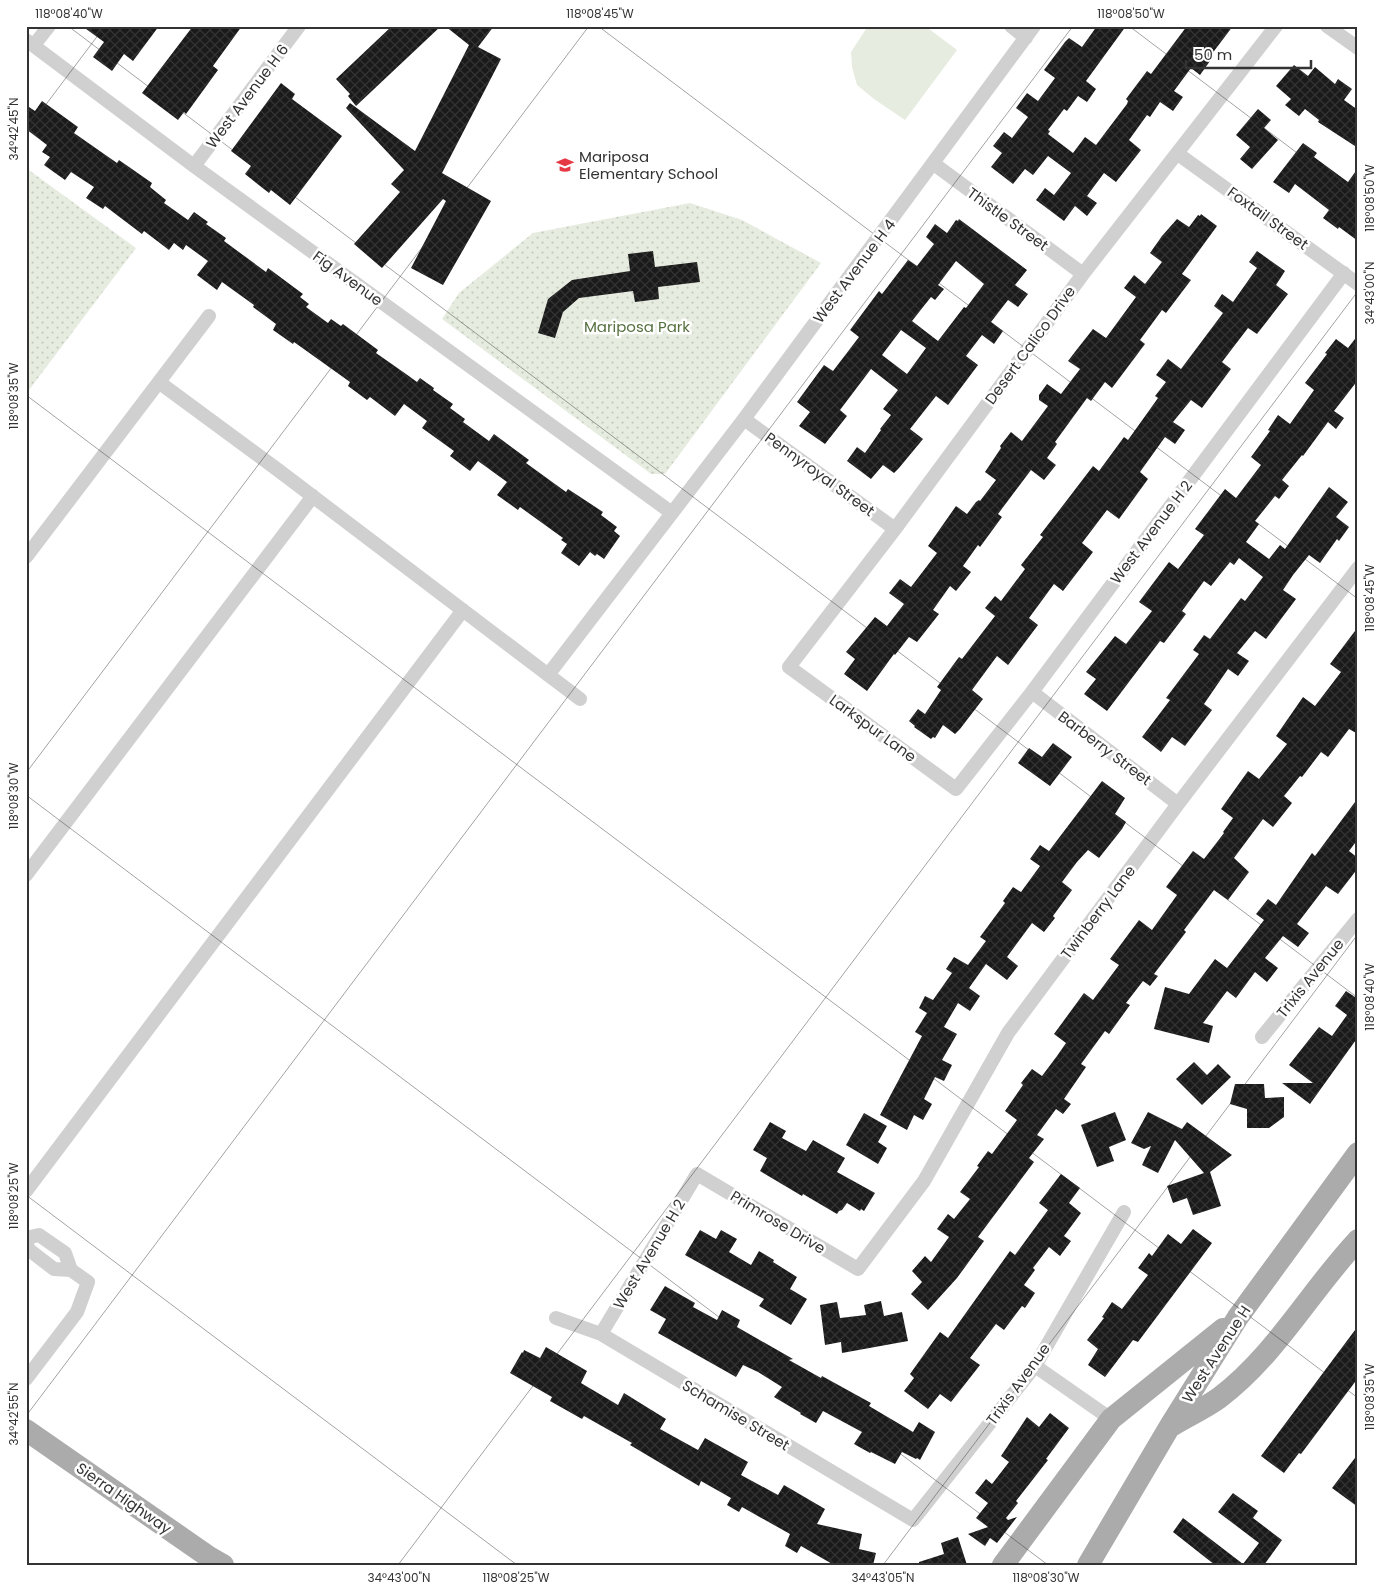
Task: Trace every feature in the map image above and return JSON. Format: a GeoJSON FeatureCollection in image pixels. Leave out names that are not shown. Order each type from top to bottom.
{"type":"FeatureCollection","features":[{"type":"Feature","properties":{"kind":"main road","name":"West Avenue H"},"geometry":{"type":"LineString","coordinates":[[1088,1565],[1170,1426],[1238,1317],[1358,1154]]}},
{"type":"Feature","properties":{"kind":"main road"},"geometry":{"type":"LineString","coordinates":[[1170,1426],[1219,1398],[1247,1373],[1282,1336],[1358,1240]]}},
{"type":"Feature","properties":{"kind":"main road"},"geometry":{"type":"LineString","coordinates":[[1003,1565],[1111,1420],[1238,1317]]}},
{"type":"Feature","properties":{"kind":"main road","name":"Sierra Highway"},"geometry":{"type":"LineString","coordinates":[[26,1430],[223,1565]]}},
{"type":"Feature","properties":{"kind":"street"},"geometry":{"type":"LineString","coordinates":[[30,42],[49,26]]}},
{"type":"Feature","properties":{"kind":"street","name":"West Avenue H 6"},"geometry":{"type":"LineString","coordinates":[[194,166],[299,26]]}},
{"type":"Feature","properties":{"kind":"street"},"geometry":{"type":"LineString","coordinates":[[1011,26],[1026,38]]}},
{"type":"Feature","properties":{"kind":"street","name":"West Avenue H 4"},"geometry":{"type":"LineString","coordinates":[[548,675],[744,420],[1034,26]]}},
{"type":"Feature","properties":{"kind":"street","name":"Desert Calico Drive"},"geometry":{"type":"LineString","coordinates":[[790,667],[895,529],[1083,274],[1276,26]]}},
{"type":"Feature","properties":{"kind":"street"},"geometry":{"type":"LineString","coordinates":[[1327,26],[1358,48]]}},
{"type":"Feature","properties":{"kind":"street","name":"Fig Avenue"},"geometry":{"type":"LineString","coordinates":[[30,42],[194,166],[672,514]]}},
{"type":"Feature","properties":{"kind":"street","name":"Foxtail Street"},"geometry":{"type":"LineString","coordinates":[[1178,154],[1358,284]]}},
{"type":"Feature","properties":{"kind":"street","name":"Thistle Street"},"geometry":{"type":"LineString","coordinates":[[934,164],[1083,274]]}},
{"type":"Feature","properties":{"kind":"street","name":"West Avenue H 2"},"geometry":{"type":"LineString","coordinates":[[956,788],[1032,692],[1344,273]]}},
{"type":"Feature","properties":{"kind":"street"},"geometry":{"type":"LineString","coordinates":[[26,557],[209,316]]}},
{"type":"Feature","properties":{"kind":"street"},"geometry":{"type":"LineString","coordinates":[[160,383],[313,496],[580,699]]}},
{"type":"Feature","properties":{"kind":"street","name":"Pennyroyal Street"},"geometry":{"type":"LineString","coordinates":[[744,420],[895,529]]}},
{"type":"Feature","properties":{"kind":"street"},"geometry":{"type":"LineString","coordinates":[[26,875],[313,496]]}},
{"type":"Feature","properties":{"kind":"street","name":"Twinberry Lane"},"geometry":{"type":"LineString","coordinates":[[858,1269],[924,1181],[1008,1033],[1178,804],[1358,568]]}},
{"type":"Feature","properties":{"kind":"street"},"geometry":{"type":"LineString","coordinates":[[26,1190],[463,610]]}},
{"type":"Feature","properties":{"kind":"street","name":"Larkspur Lane"},"geometry":{"type":"LineString","coordinates":[[790,667],[956,788]]}},
{"type":"Feature","properties":{"kind":"street","name":"Barberry Street"},"geometry":{"type":"LineString","coordinates":[[1032,692],[1178,804]]}},
{"type":"Feature","properties":{"kind":"street","name":"Trixis Avenue"},"geometry":{"type":"LineString","coordinates":[[1262,1037],[1353,936],[1358,919]]}},
{"type":"Feature","properties":{"kind":"street","name":"West Avenue H 2"},"geometry":{"type":"LineString","coordinates":[[601,1334],[697,1174]]}},
{"type":"Feature","properties":{"kind":"street","name":"Primrose Drive"},"geometry":{"type":"LineString","coordinates":[[697,1174],[858,1269]]}},
{"type":"Feature","properties":{"kind":"street","name":"Trixis Avenue"},"geometry":{"type":"LineString","coordinates":[[913,1520],[1036,1366],[1124,1212]]}},
{"type":"Feature","properties":{"kind":"street"},"geometry":{"type":"LineString","coordinates":[[26,1237],[38,1235],[65,1253],[71,1270],[88,1282],[77,1312],[26,1379]]}},
{"type":"Feature","properties":{"kind":"street","name":"Schamise Street"},"geometry":{"type":"LineString","coordinates":[[556,1318],[601,1334],[913,1520]]}},
{"type":"Feature","properties":{"kind":"street"},"geometry":{"type":"LineString","coordinates":[[1036,1366],[1111,1420]]}},
{"type":"Feature","properties":{"kind":"green space"},"geometry":{"type":"Polygon","coordinates":[[[868,26],[925,26],[957,50],[905,120],[857,85],[852,67],[851,52],[868,26]]]}},
{"type":"Feature","properties":{"kind":"green space"},"geometry":{"type":"Polygon","coordinates":[[[26,168],[136,248],[26,394],[26,168]]]}},
{"type":"Feature","properties":{"kind":"green space","name":"Mariposa Park"},"geometry":{"type":"Polygon","coordinates":[[[690,203],[742,220],[821,263],[665,474],[651,474],[442,319],[459,293],[533,233],[690,203]]]}},
{"type":"Feature","properties":{"kind":"building"},"geometry":{"type":"Polygon","coordinates":[[[82,26],[159,26],[133,61],[124,54],[112,71],[93,57],[104,42],[82,26]]]}},
{"type":"Feature","properties":{"kind":"building"},"geometry":{"type":"Polygon","coordinates":[[[193,26],[242,26],[213,66],[218,70],[186,114],[184,112],[178,120],[142,93],[193,26]]]}},
{"type":"Feature","properties":{"kind":"building"},"geometry":{"type":"Polygon","coordinates":[[[392,26],[441,26],[356,106],[348,96],[350,94],[336,79],[392,26]]]}},
{"type":"Feature","properties":{"kind":"building"},"geometry":{"type":"Polygon","coordinates":[[[445,26],[494,26],[478,47],[501,59],[442,173],[491,201],[443,285],[411,268],[446,201],[443,199],[382,268],[354,244],[400,192],[391,184],[404,170],[346,108],[350,103],[415,151],[469,45],[445,26]]]}},
{"type":"Feature","properties":{"kind":"building"},"geometry":{"type":"Polygon","coordinates":[[[1097,26],[1126,26],[1086,81],[1096,89],[1087,102],[1078,96],[1067,111],[1064,109],[1048,130],[1050,131],[1048,134],[1073,153],[1085,137],[1096,145],[1127,104],[1128,101],[1126,99],[1147,71],[1151,74],[1187,26],[1233,26],[1208,59],[1210,61],[1200,75],[1191,68],[1174,91],[1183,97],[1173,111],[1160,102],[1150,117],[1147,115],[1129,140],[1141,150],[1116,182],[1104,173],[1087,196],[1097,203],[1087,216],[1075,206],[1064,221],[1036,200],[1045,188],[1054,195],[1071,173],[1048,156],[1033,175],[1025,169],[1013,184],[991,167],[1002,153],[993,146],[1004,132],[1012,138],[1028,117],[1016,108],[1027,93],[1038,101],[1055,78],[1044,70],[1065,42],[1069,38],[1082,47],[1097,26]]]}},
{"type":"Feature","properties":{"kind":"building"},"geometry":{"type":"Polygon","coordinates":[[[1294,65],[1308,76],[1315,67],[1335,84],[1338,79],[1352,89],[1344,100],[1358,110],[1358,148],[1318,122],[1319,120],[1305,109],[1299,116],[1285,105],[1291,99],[1276,86],[1294,65]]]}},
{"type":"Feature","properties":{"kind":"building"},"geometry":{"type":"Polygon","coordinates":[[[281,83],[295,94],[292,99],[342,136],[290,205],[271,190],[269,193],[245,174],[251,166],[231,151],[281,83]]]}},
{"type":"Feature","properties":{"kind":"building"},"geometry":{"type":"Polygon","coordinates":[[[42,101],[78,127],[74,133],[117,163],[119,160],[152,183],[150,187],[166,200],[164,203],[188,220],[194,212],[208,222],[206,224],[226,238],[224,241],[266,272],[268,268],[303,294],[300,297],[309,304],[306,307],[328,323],[331,319],[341,326],[343,324],[378,350],[376,353],[417,382],[420,378],[434,388],[433,390],[453,404],[450,408],[465,419],[463,422],[489,441],[494,434],[529,460],[526,463],[566,492],[568,489],[603,512],[601,515],[617,527],[614,531],[620,536],[604,559],[590,552],[579,566],[561,553],[567,544],[561,540],[563,538],[520,507],[518,510],[497,495],[507,482],[478,461],[470,471],[450,456],[454,451],[422,428],[427,421],[404,404],[395,416],[370,397],[367,400],[348,386],[350,382],[294,342],[293,344],[273,330],[276,324],[253,307],[254,305],[222,282],[217,290],[197,275],[208,261],[186,245],[183,250],[174,243],[169,250],[144,231],[142,234],[105,206],[103,209],[86,198],[94,187],[71,172],[65,180],[44,165],[50,157],[42,152],[47,145],[26,129],[26,105],[35,111],[42,101]]]}},
{"type":"Feature","properties":{"kind":"building"},"geometry":{"type":"Polygon","coordinates":[[[1258,109],[1271,120],[1264,128],[1278,140],[1252,169],[1240,159],[1250,147],[1236,135],[1258,109]]]}},
{"type":"Feature","properties":{"kind":"building"},"geometry":{"type":"Polygon","coordinates":[[[1303,143],[1317,153],[1314,157],[1348,182],[1358,168],[1358,241],[1323,218],[1329,210],[1295,184],[1289,193],[1273,182],[1303,143]]]}},
{"type":"Feature","properties":{"kind":"building"},"geometry":{"type":"Polygon","coordinates":[[[1201,214],[1217,226],[1182,274],[1191,280],[1166,313],[1162,310],[1140,340],[1145,344],[1112,388],[1105,382],[1091,401],[1087,398],[1055,442],[1057,444],[1047,458],[1056,465],[1044,480],[1031,470],[998,514],[1002,517],[963,566],[971,572],[956,591],[950,586],[933,610],[939,614],[917,642],[909,637],[867,691],[844,674],[855,659],[846,652],[875,617],[887,626],[904,604],[889,593],[900,579],[911,587],[937,553],[928,546],[956,506],[967,514],[976,502],[980,501],[996,480],[985,472],[1001,448],[1000,446],[1011,432],[1022,441],[1048,406],[1039,400],[1039,395],[1047,384],[1061,394],[1080,369],[1068,361],[1093,329],[1106,338],[1136,297],[1124,288],[1134,275],[1145,284],[1162,262],[1150,253],[1162,236],[1177,219],[1189,227],[1198,215],[1200,216],[1201,214]]]}},
{"type":"Feature","properties":{"kind":"building"},"geometry":{"type":"Polygon","coordinates":[[[959,219],[1027,270],[1015,285],[1028,294],[1018,307],[1008,300],[991,322],[1003,331],[994,344],[982,335],[966,356],[978,365],[948,405],[936,396],[910,429],[923,439],[899,468],[894,473],[883,465],[871,479],[847,461],[857,447],[865,453],[891,415],[883,409],[898,390],[871,369],[840,410],[847,416],[825,444],[799,426],[810,412],[797,402],[824,365],[833,371],[859,337],[850,330],[879,291],[882,294],[908,260],[917,266],[934,244],[926,237],[935,224],[947,233],[956,220],[958,221],[959,219]],[[956,261],[938,285],[944,289],[935,300],[931,297],[912,321],[938,341],[984,284],[956,261]],[[901,330],[882,355],[907,374],[926,348],[901,330]]]}},
{"type":"Feature","properties":{"kind":"building"},"geometry":{"type":"Polygon","coordinates":[[[653,251],[655,267],[697,262],[700,282],[658,287],[659,299],[635,302],[633,291],[579,298],[563,312],[555,338],[538,333],[548,299],[572,280],[630,271],[628,254],[653,251]]]}},
{"type":"Feature","properties":{"kind":"building"},"geometry":{"type":"Polygon","coordinates":[[[1257,251],[1285,271],[1276,285],[1288,294],[1257,334],[1248,328],[1222,362],[1231,369],[1202,408],[1191,400],[1173,422],[1185,430],[1175,444],[1165,437],[1140,472],[1148,479],[1119,519],[1107,510],[1082,543],[1093,552],[1063,591],[1054,584],[1029,618],[1038,625],[1008,665],[997,656],[972,690],[983,699],[960,729],[955,734],[943,725],[935,738],[931,739],[909,721],[918,709],[925,714],[941,690],[937,687],[959,657],[962,659],[995,616],[985,608],[995,596],[1001,601],[1025,569],[1021,565],[1043,537],[1040,535],[1093,466],[1099,471],[1124,437],[1128,440],[1158,398],[1155,396],[1166,382],[1156,375],[1168,359],[1181,369],[1223,313],[1214,306],[1222,294],[1233,302],[1257,268],[1249,262],[1257,251]]]}},
{"type":"Feature","properties":{"kind":"building"},"geometry":{"type":"Polygon","coordinates":[[[1358,335],[1358,380],[1334,411],[1344,418],[1336,429],[1328,422],[1303,456],[1282,480],[1289,486],[1279,499],[1275,496],[1255,521],[1259,524],[1246,542],[1269,559],[1280,545],[1285,549],[1329,487],[1348,502],[1336,517],[1349,527],[1339,541],[1337,539],[1320,563],[1309,555],[1293,575],[1283,590],[1296,599],[1266,639],[1255,631],[1237,653],[1249,661],[1238,676],[1228,669],[1204,704],[1212,710],[1185,746],[1172,737],[1161,752],[1142,737],[1170,700],[1166,698],[1199,654],[1193,650],[1204,635],[1210,639],[1241,598],[1245,601],[1263,577],[1239,558],[1234,565],[1230,562],[1211,586],[1204,581],[1182,611],[1186,614],[1164,643],[1160,641],[1107,711],[1084,694],[1096,679],[1086,672],[1115,636],[1126,644],[1152,611],[1139,602],[1169,562],[1178,569],[1204,535],[1195,529],[1225,489],[1236,498],[1261,465],[1251,457],[1270,431],[1268,430],[1278,415],[1290,424],[1314,390],[1305,383],[1336,339],[1348,348],[1358,335]]]}},
{"type":"Feature","properties":{"kind":"building"},"geometry":{"type":"Polygon","coordinates":[[[1358,627],[1358,734],[1349,729],[1328,757],[1321,752],[1302,777],[1300,776],[1284,796],[1292,803],[1273,827],[1263,819],[1234,858],[1249,872],[1228,900],[1214,890],[1184,930],[1186,932],[1154,974],[1158,976],[1150,986],[1143,981],[1126,1003],[1130,1005],[1109,1034],[1105,1031],[1081,1064],[1086,1067],[1064,1099],[1071,1104],[1063,1114],[1056,1109],[1037,1135],[1044,1139],[1029,1158],[1034,1162],[978,1237],[984,1241],[957,1278],[928,1310],[911,1294],[922,1282],[912,1271],[925,1256],[931,1262],[949,1237],[937,1229],[948,1214],[954,1219],[970,1199],[960,1192],[979,1167],[977,1166],[988,1151],[992,1154],[1017,1120],[1005,1111],[1023,1085],[1021,1083],[1032,1069],[1042,1076],[1057,1056],[1066,1043],[1054,1034],[1084,993],[1093,1000],[1119,965],[1110,959],[1139,920],[1152,930],[1177,895],[1166,887],[1193,851],[1204,859],[1224,833],[1233,818],[1221,809],[1248,771],[1259,779],[1287,744],[1276,736],[1303,697],[1315,706],[1341,672],[1330,664],[1358,627]]]}},
{"type":"Feature","properties":{"kind":"building"},"geometry":{"type":"Polygon","coordinates":[[[1053,743],[1072,757],[1050,786],[1018,763],[1029,748],[1042,757],[1053,743]]]}},
{"type":"Feature","properties":{"kind":"building"},"geometry":{"type":"Polygon","coordinates":[[[1102,781],[1125,798],[1115,814],[1126,822],[1122,829],[1099,858],[1088,850],[1077,862],[1062,882],[1072,890],[1053,916],[1055,918],[1044,932],[1032,923],[1007,957],[1018,966],[1007,980],[986,964],[969,988],[980,996],[970,1011],[958,1003],[944,1027],[957,1034],[942,1060],[952,1065],[944,1081],[935,1077],[924,1099],[932,1104],[923,1120],[914,1115],[907,1130],[880,1115],[922,1036],[915,1032],[927,1013],[919,1008],[925,996],[933,1000],[952,973],[946,969],[954,957],[968,965],[986,941],[980,937],[1005,903],[1003,901],[1013,887],[1021,892],[1040,866],[1030,859],[1040,845],[1049,851],[1102,781]]]}},
{"type":"Feature","properties":{"kind":"building"},"geometry":{"type":"Polygon","coordinates":[[[1358,798],[1358,839],[1349,851],[1358,858],[1358,868],[1338,894],[1326,886],[1297,924],[1309,933],[1298,947],[1283,936],[1265,958],[1278,968],[1267,982],[1255,972],[1236,998],[1227,991],[1203,1023],[1213,1026],[1209,1043],[1154,1029],[1165,987],[1189,994],[1215,959],[1227,968],[1264,920],[1256,914],[1268,899],[1276,905],[1312,853],[1315,856],[1358,798]]]}},
{"type":"Feature","properties":{"kind":"building"},"geometry":{"type":"Polygon","coordinates":[[[1346,991],[1358,999],[1358,1037],[1310,1104],[1282,1083],[1313,1083],[1289,1065],[1319,1027],[1332,1036],[1347,1015],[1335,1006],[1346,991]]]}},
{"type":"Feature","properties":{"kind":"building"},"geometry":{"type":"Polygon","coordinates":[[[1194,1062],[1207,1075],[1218,1064],[1231,1077],[1202,1105],[1176,1079],[1194,1062]]]}},
{"type":"Feature","properties":{"kind":"building"},"geometry":{"type":"Polygon","coordinates":[[[1235,1084],[1264,1084],[1265,1098],[1284,1097],[1284,1117],[1269,1128],[1247,1128],[1247,1109],[1230,1104],[1235,1084]]]}},
{"type":"Feature","properties":{"kind":"building"},"geometry":{"type":"Polygon","coordinates":[[[1115,1112],[1126,1140],[1109,1147],[1114,1161],[1097,1167],[1081,1125],[1115,1112]]]}},
{"type":"Feature","properties":{"kind":"building"},"geometry":{"type":"Polygon","coordinates":[[[1148,1112],[1182,1129],[1187,1122],[1232,1155],[1210,1172],[1221,1206],[1193,1215],[1187,1198],[1173,1203],[1167,1186],[1204,1173],[1175,1140],[1158,1173],[1142,1165],[1151,1146],[1144,1149],[1131,1143],[1148,1112]]]}},
{"type":"Feature","properties":{"kind":"building"},"geometry":{"type":"Polygon","coordinates":[[[864,1113],[887,1126],[878,1142],[887,1148],[878,1164],[846,1145],[864,1113]]]}},
{"type":"Feature","properties":{"kind":"building"},"geometry":{"type":"Polygon","coordinates":[[[770,1122],[786,1131],[782,1138],[806,1151],[813,1140],[845,1158],[837,1172],[875,1193],[864,1211],[861,1209],[860,1211],[847,1203],[837,1214],[760,1171],[767,1158],[753,1150],[770,1122]]]}},
{"type":"Feature","properties":{"kind":"building"},"geometry":{"type":"Polygon","coordinates":[[[1061,1174],[1080,1188],[1069,1203],[1081,1213],[1064,1236],[1071,1241],[1060,1256],[1049,1247],[1033,1268],[1035,1270],[1024,1285],[1035,1293],[1025,1308],[1022,1306],[1004,1330],[996,1324],[970,1358],[980,1365],[951,1402],[940,1394],[928,1409],[904,1391],[914,1378],[910,1374],[940,1332],[948,1338],[1010,1251],[1015,1255],[1048,1210],[1039,1203],[1061,1174]]]}},
{"type":"Feature","properties":{"kind":"building"},"geometry":{"type":"Polygon","coordinates":[[[1193,1229],[1212,1243],[1138,1342],[1133,1340],[1105,1377],[1088,1365],[1098,1349],[1087,1340],[1104,1318],[1102,1317],[1112,1302],[1122,1309],[1148,1275],[1138,1268],[1149,1253],[1152,1256],[1168,1234],[1181,1244],[1193,1229]]]}},
{"type":"Feature","properties":{"kind":"building"},"geometry":{"type":"Polygon","coordinates":[[[700,1230],[716,1239],[721,1230],[737,1239],[729,1252],[751,1265],[759,1251],[797,1277],[790,1289],[807,1299],[791,1325],[759,1306],[764,1299],[685,1255],[700,1230]]]}},
{"type":"Feature","properties":{"kind":"building"},"geometry":{"type":"Polygon","coordinates":[[[665,1286],[695,1303],[693,1307],[717,1320],[722,1310],[740,1320],[737,1327],[793,1359],[789,1360],[871,1403],[869,1406],[913,1432],[919,1422],[935,1432],[920,1460],[902,1452],[895,1464],[870,1453],[854,1444],[862,1432],[823,1411],[816,1423],[800,1414],[774,1397],[782,1387],[758,1372],[743,1365],[736,1377],[658,1333],[666,1319],[650,1310],[665,1286]]]}},
{"type":"Feature","properties":{"kind":"building"},"geometry":{"type":"Polygon","coordinates":[[[881,1301],[884,1316],[902,1312],[908,1341],[842,1353],[841,1342],[825,1345],[820,1305],[837,1302],[840,1318],[866,1315],[864,1305],[881,1301]]]}},
{"type":"Feature","properties":{"kind":"building"},"geometry":{"type":"Polygon","coordinates":[[[1358,1326],[1358,1378],[1301,1454],[1299,1453],[1284,1473],[1261,1456],[1358,1326]]]}},
{"type":"Feature","properties":{"kind":"building"},"geometry":{"type":"Polygon","coordinates":[[[546,1347],[587,1371],[581,1383],[618,1405],[624,1393],[666,1419],[660,1429],[698,1450],[705,1438],[748,1462],[741,1475],[778,1495],[784,1485],[825,1509],[817,1524],[862,1534],[859,1549],[876,1553],[873,1565],[834,1565],[801,1546],[797,1553],[785,1546],[790,1534],[742,1507],[739,1512],[727,1505],[731,1498],[701,1481],[699,1486],[630,1445],[632,1443],[584,1416],[582,1419],[550,1401],[552,1397],[510,1373],[524,1350],[540,1358],[546,1347]]]}},
{"type":"Feature","properties":{"kind":"building"},"geometry":{"type":"Polygon","coordinates":[[[1050,1413],[1069,1428],[1046,1459],[1048,1460],[1016,1501],[1018,1503],[1006,1518],[1008,1520],[1017,1517],[997,1543],[990,1538],[985,1546],[968,1534],[988,1527],[976,1518],[988,1503],[975,1493],[986,1479],[992,1484],[1009,1462],[1001,1456],[1027,1417],[1039,1427],[1050,1413]]]}},
{"type":"Feature","properties":{"kind":"building"},"geometry":{"type":"Polygon","coordinates":[[[1358,1454],[1358,1507],[1332,1488],[1358,1454]]]}},
{"type":"Feature","properties":{"kind":"building"},"geometry":{"type":"Polygon","coordinates":[[[1233,1493],[1258,1511],[1253,1518],[1282,1540],[1264,1565],[1215,1565],[1173,1532],[1183,1518],[1243,1564],[1259,1543],[1218,1512],[1233,1493]]]}},
{"type":"Feature","properties":{"kind":"building"},"geometry":{"type":"Polygon","coordinates":[[[958,1537],[967,1565],[919,1565],[919,1562],[944,1554],[941,1543],[958,1537]]]}},
{"type":"Feature","properties":{"kind":"place","name":"Mariposa Elementary School"},"geometry":{"type":"Point","coordinates":[565,165]}}]}
